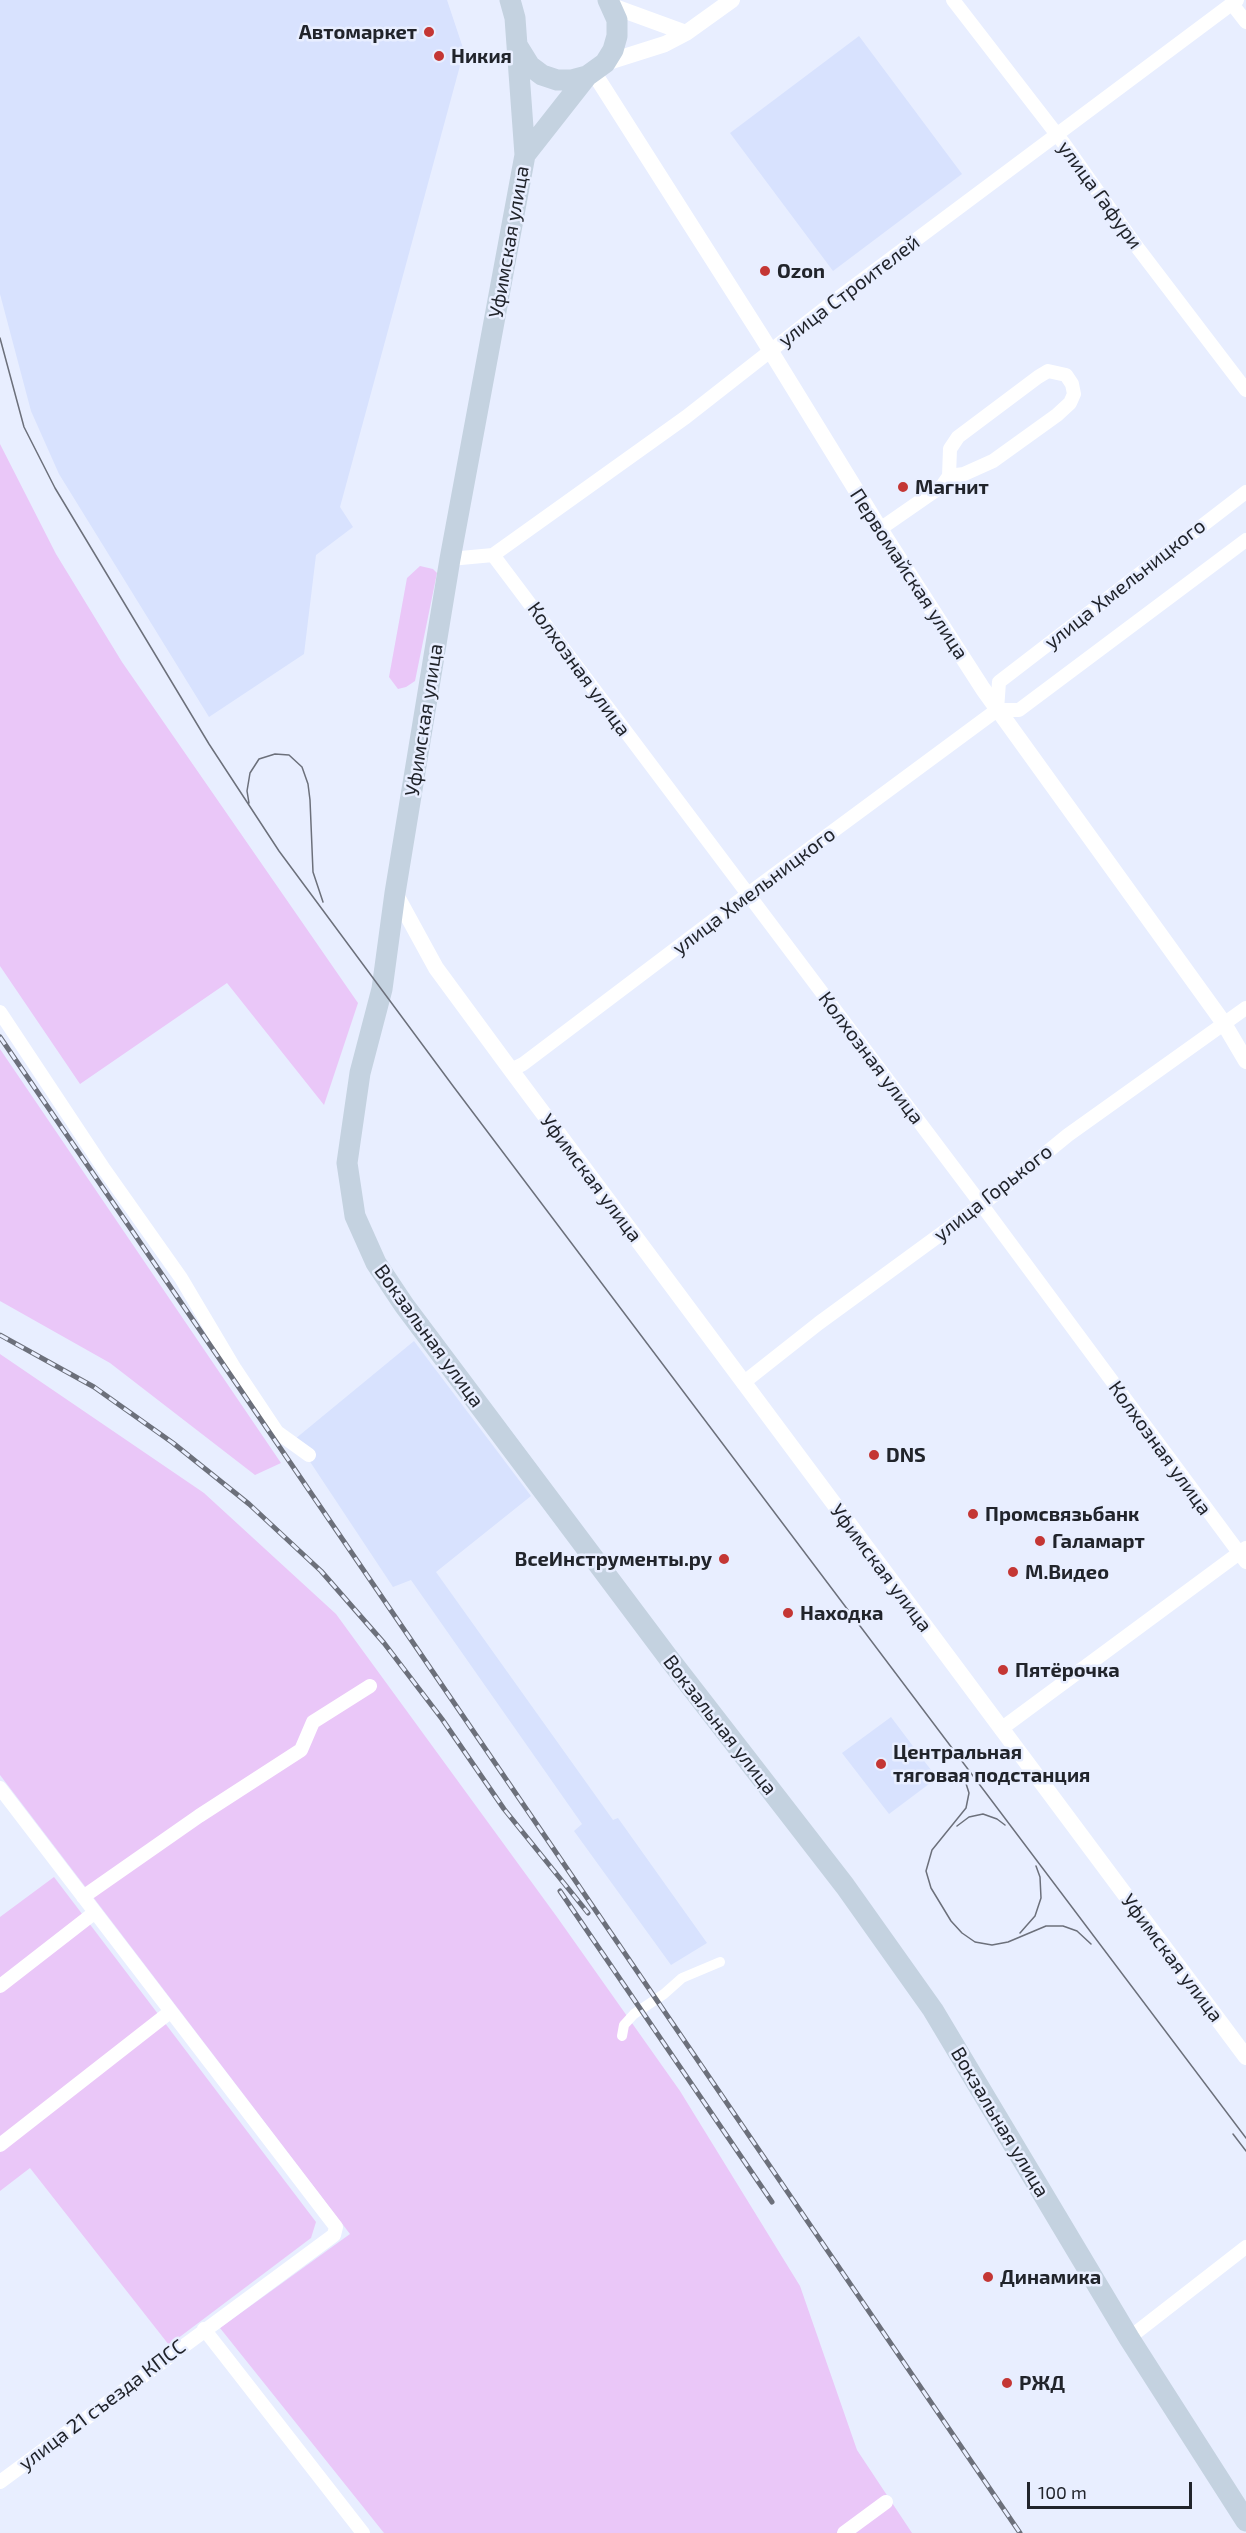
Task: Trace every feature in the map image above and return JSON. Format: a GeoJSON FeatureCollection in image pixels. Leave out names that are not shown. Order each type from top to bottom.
{"type":"FeatureCollection","features":[{"type":"Feature","properties":{"kind":"main road"},"geometry":{"type":"LineString","coordinates":[[525,155],[613,50],[617,36],[617,20],[610,3]]}},
{"type":"Feature","properties":{"kind":"main road"},"geometry":{"type":"LineString","coordinates":[[516,6],[515,39],[525,155]]}},
{"type":"Feature","properties":{"kind":"main road"},"geometry":{"type":"LineString","coordinates":[[515,39],[520,54],[542,75],[556,80],[572,80],[595,71]]}},
{"type":"Feature","properties":{"kind":"main road","name":"Уфимская улица"},"geometry":{"type":"LineString","coordinates":[[395,893],[450,559],[525,155]]}},
{"type":"Feature","properties":{"kind":"main road","name":"Вокзальная улица"},"geometry":{"type":"LineString","coordinates":[[395,893],[381,989],[360,1073],[347,1163],[356,1216],[376,1263],[404,1305],[655,1639],[867,1916],[933,2010],[1129,2338],[1246,2521]]}},
{"type":"Feature","properties":{"kind":"street"},"geometry":{"type":"LineString","coordinates":[[595,71],[665,44],[686,33],[732,0]]}},
{"type":"Feature","properties":{"kind":"street","name":"улица Гафури"},"geometry":{"type":"LineString","coordinates":[[953,0],[1246,390]]}},
{"type":"Feature","properties":{"kind":"street"},"geometry":{"type":"LineString","coordinates":[[1235,2],[1246,22]]}},
{"type":"Feature","properties":{"kind":"street","name":"улица Строителей"},"geometry":{"type":"LineString","coordinates":[[493,555],[686,417],[844,293],[1235,2]]}},
{"type":"Feature","properties":{"kind":"street"},"geometry":{"type":"LineString","coordinates":[[610,3],[686,33]]}},
{"type":"Feature","properties":{"kind":"street","name":"Первомайская улица"},"geometry":{"type":"LineString","coordinates":[[595,71],[879,529],[997,710],[1223,1022],[1246,1061]]}},
{"type":"Feature","properties":{"kind":"street"},"geometry":{"type":"LineString","coordinates":[[879,529],[942,486],[949,476],[950,449],[958,437],[1048,371],[1066,375],[1072,384],[1074,394],[1070,403],[1057,415],[993,461],[970,472],[949,476]]}},
{"type":"Feature","properties":{"kind":"street","name":"улица Хмельницкого"},"geometry":{"type":"LineString","coordinates":[[997,710],[999,682],[1246,492]]}},
{"type":"Feature","properties":{"kind":"street","name":"улица Хмельницкого"},"geometry":{"type":"LineString","coordinates":[[511,1070],[523,1064],[997,710],[1018,710],[1246,540]]}},
{"type":"Feature","properties":{"kind":"street"},"geometry":{"type":"LineString","coordinates":[[450,559],[493,555]]}},
{"type":"Feature","properties":{"kind":"street","name":"Колхозная улица"},"geometry":{"type":"LineString","coordinates":[[493,555],[1244,1555]]}},
{"type":"Feature","properties":{"kind":"street","name":"Уфимская улица"},"geometry":{"type":"LineString","coordinates":[[395,893],[436,968],[1246,2057]]}},
{"type":"Feature","properties":{"kind":"street","name":"улица Горького"},"geometry":{"type":"LineString","coordinates":[[743,1383],[819,1323],[980,1205],[1068,1135],[1223,1022],[1246,1008]]}},
{"type":"Feature","properties":{"kind":"street"},"geometry":{"type":"LineString","coordinates":[[0,1012],[104,1169],[181,1278],[235,1369],[277,1432],[309,1455]]}},
{"type":"Feature","properties":{"kind":"street"},"geometry":{"type":"LineString","coordinates":[[1001,1729],[1244,1555]]}},
{"type":"Feature","properties":{"kind":"street"},"geometry":{"type":"LineString","coordinates":[[83,1897],[199,1816],[301,1750],[313,1722],[370,1686]]}},
{"type":"Feature","properties":{"kind":"street"},"geometry":{"type":"LineString","coordinates":[[0,1788],[170,2012],[0,2145]]}},
{"type":"Feature","properties":{"kind":"street"},"geometry":{"type":"LineString","coordinates":[[0,1986],[94,1912]]}},
{"type":"Feature","properties":{"kind":"street"},"geometry":{"type":"LineString","coordinates":[[622,2036],[624,2025],[634,2014],[664,1994],[681,1978],[720,1962]]}},
{"type":"Feature","properties":{"kind":"street","name":"улица 21 съезда КПСС"},"geometry":{"type":"LineString","coordinates":[[0,2482],[333,2235],[336,2227],[170,2012]]}},
{"type":"Feature","properties":{"kind":"street"},"geometry":{"type":"LineString","coordinates":[[1129,2338],[1246,2247]]}},
{"type":"Feature","properties":{"kind":"street"},"geometry":{"type":"LineString","coordinates":[[204,2329],[363,2533]]}},
{"type":"Feature","properties":{"kind":"street"},"geometry":{"type":"LineString","coordinates":[[844,2533],[886,2502]]}},
{"type":"Feature","properties":{"kind":"shaded area"},"geometry":{"type":"Polygon","coordinates":[[[0,0],[447,0],[464,51],[340,507],[353,527],[316,555],[304,654],[209,717],[59,474],[31,411],[0,294],[0,0]]]}},
{"type":"Feature","properties":{"kind":"shaded area"},"geometry":{"type":"Polygon","coordinates":[[[859,36],[962,174],[833,271],[730,133],[859,36]]]}},
{"type":"Feature","properties":{"kind":"shaded area"},"geometry":{"type":"Polygon","coordinates":[[[0,444],[56,554],[122,662],[358,1003],[324,1105],[227,983],[80,1084],[0,966],[0,444]]]}},
{"type":"Feature","properties":{"kind":"shaded area"},"geometry":{"type":"Polygon","coordinates":[[[420,566],[433,569],[437,573],[415,681],[398,689],[389,677],[407,578],[420,566]]]}},
{"type":"Feature","properties":{"kind":"shaded area"},"geometry":{"type":"Polygon","coordinates":[[[0,1049],[281,1463],[255,1475],[110,1363],[0,1301],[0,1049]]]}},
{"type":"Feature","properties":{"kind":"shaded area"},"geometry":{"type":"Polygon","coordinates":[[[414,1341],[531,1496],[436,1572],[613,1820],[618,1818],[707,1943],[671,1965],[574,1831],[582,1824],[411,1580],[393,1587],[295,1439],[414,1341]]]}},
{"type":"Feature","properties":{"kind":"shaded area"},"geometry":{"type":"Polygon","coordinates":[[[0,1354],[204,1493],[336,1614],[557,1917],[680,2091],[800,2286],[857,2450],[912,2533],[384,2533],[220,2328],[350,2234],[0,1775],[0,1354]]]}},
{"type":"Feature","properties":{"kind":"shaded area"},"geometry":{"type":"Polygon","coordinates":[[[891,1717],[934,1774],[933,1781],[889,1814],[842,1753],[891,1717]]]}},
{"type":"Feature","properties":{"kind":"shaded area"},"geometry":{"type":"Polygon","coordinates":[[[54,1877],[316,2222],[311,2238],[169,2345],[30,2168],[0,2191],[0,1917],[54,1877]]]}},
{"type":"Feature","properties":{"kind":"tram line"},"geometry":{"type":"LineString","coordinates":[[0,338],[24,427],[55,488],[209,744],[279,851],[453,1086],[1246,2138]]}},
{"type":"Feature","properties":{"kind":"tram line"},"geometry":{"type":"LineString","coordinates":[[249,803],[247,791],[250,773],[259,759],[275,754],[289,755],[302,767],[308,784],[310,800],[313,872],[323,902]]}},
{"type":"Feature","properties":{"kind":"tram line"},"geometry":{"type":"LineString","coordinates":[[963,1774],[969,1793],[966,1808],[932,1850],[926,1871],[931,1888],[951,1921],[975,1942],[992,1945],[1008,1942],[1046,1926],[1063,1926],[1077,1931],[1091,1944]]}},
{"type":"Feature","properties":{"kind":"tram line"},"geometry":{"type":"LineString","coordinates":[[957,1826],[969,1817],[983,1814],[1005,1825]]}},
{"type":"Feature","properties":{"kind":"tram line"},"geometry":{"type":"LineString","coordinates":[[1020,1933],[1035,1916],[1041,1898],[1040,1877],[1036,1866]]}},
{"type":"Feature","properties":{"kind":"tram line"},"geometry":{"type":"LineString","coordinates":[[1233,2134],[1246,2151]]}},
{"type":"Feature","properties":{"kind":"railway"},"geometry":{"type":"LineString","coordinates":[[0,1037],[1020,2533]]}},
{"type":"Feature","properties":{"kind":"railway"},"geometry":{"type":"LineString","coordinates":[[0,1335],[94,1387],[173,1443],[249,1504],[321,1571],[384,1643],[442,1719],[504,1809],[588,1913]]}},
{"type":"Feature","properties":{"kind":"railway"},"geometry":{"type":"LineString","coordinates":[[560,1891],[772,2202]]}},
{"type":"Feature","properties":{"kind":"place","name":"Автомаркет"},"geometry":{"type":"Point","coordinates":[429,32]}},
{"type":"Feature","properties":{"kind":"place","name":"Никия"},"geometry":{"type":"Point","coordinates":[439,56]}},
{"type":"Feature","properties":{"kind":"place","name":"Ozon"},"geometry":{"type":"Point","coordinates":[765,271]}},
{"type":"Feature","properties":{"kind":"place","name":"Магнит"},"geometry":{"type":"Point","coordinates":[903,487]}},
{"type":"Feature","properties":{"kind":"place","name":"DNS"},"geometry":{"type":"Point","coordinates":[874,1455]}},
{"type":"Feature","properties":{"kind":"place","name":"Промсвязьбанк"},"geometry":{"type":"Point","coordinates":[973,1514]}},
{"type":"Feature","properties":{"kind":"place","name":"Галамарт"},"geometry":{"type":"Point","coordinates":[1040,1541]}},
{"type":"Feature","properties":{"kind":"place","name":"ВсеИнструменты.ру"},"geometry":{"type":"Point","coordinates":[724,1559]}},
{"type":"Feature","properties":{"kind":"place","name":"М.Видео"},"geometry":{"type":"Point","coordinates":[1013,1572]}},
{"type":"Feature","properties":{"kind":"place","name":"Находка"},"geometry":{"type":"Point","coordinates":[788,1613]}},
{"type":"Feature","properties":{"kind":"place","name":"Пятёрочка"},"geometry":{"type":"Point","coordinates":[1003,1670]}},
{"type":"Feature","properties":{"kind":"place","name":"Центральная тяговая подстанция"},"geometry":{"type":"Point","coordinates":[881,1764]}},
{"type":"Feature","properties":{"kind":"place","name":"Динамика"},"geometry":{"type":"Point","coordinates":[988,2277]}},
{"type":"Feature","properties":{"kind":"place","name":"РЖД"},"geometry":{"type":"Point","coordinates":[1007,2383]}}]}
